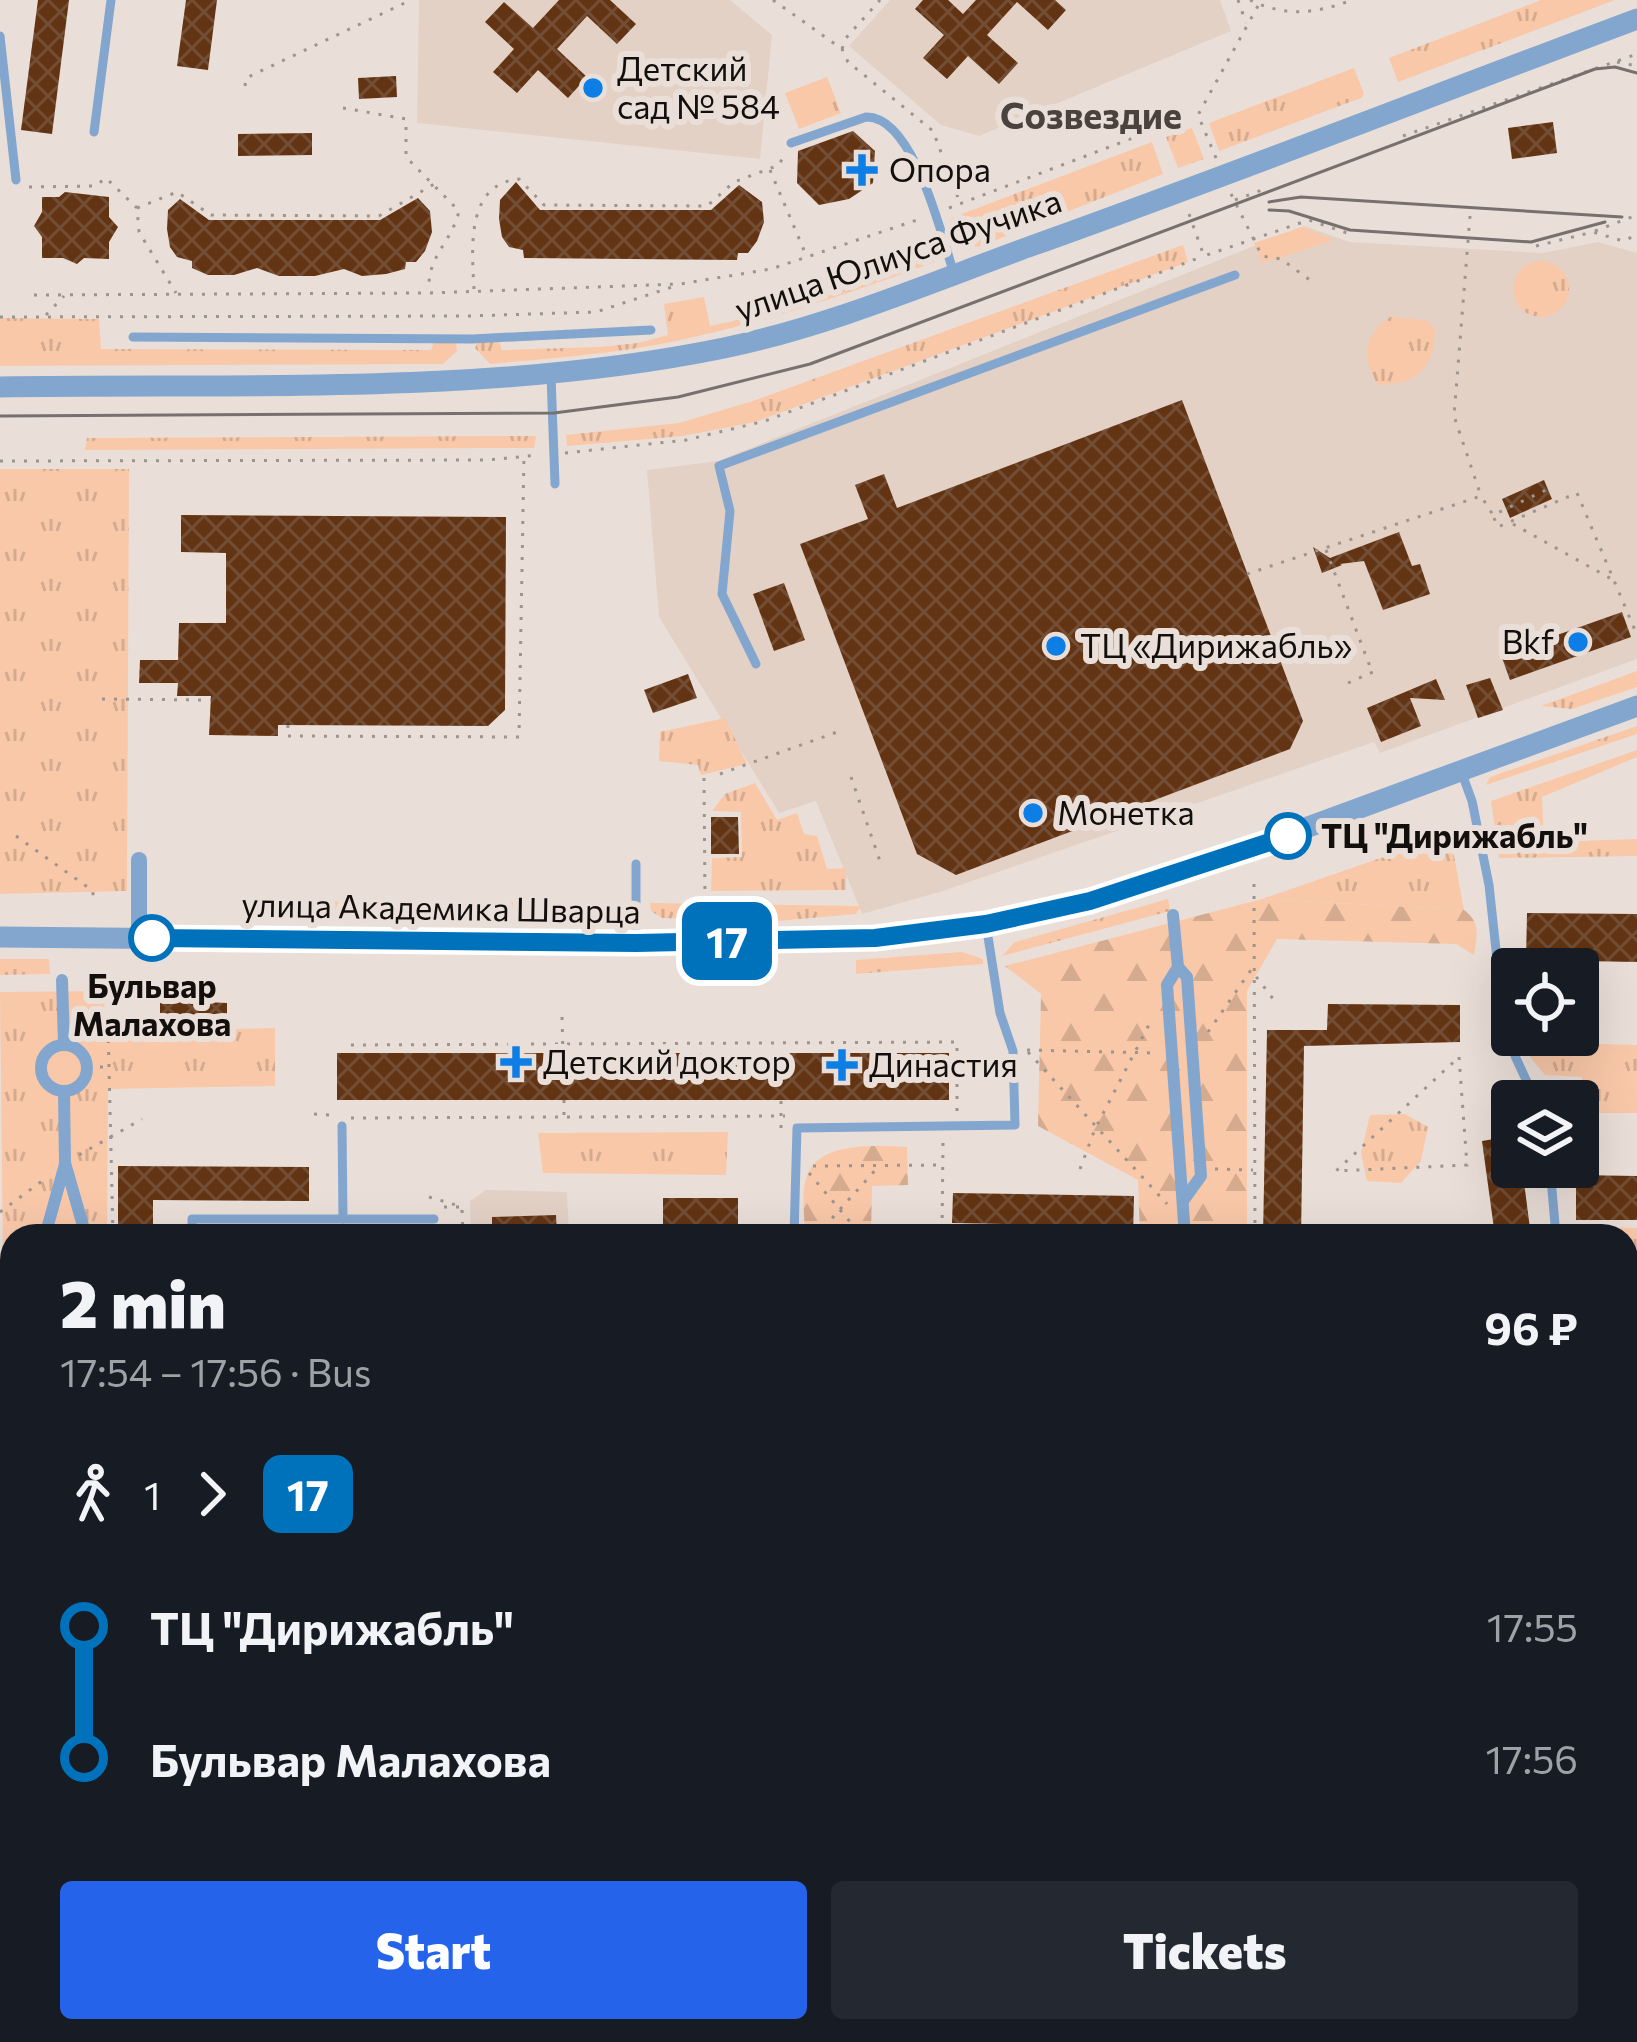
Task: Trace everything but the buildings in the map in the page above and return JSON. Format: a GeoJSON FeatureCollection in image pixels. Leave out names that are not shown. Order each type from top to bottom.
{"type":"FeatureCollection","features":[{"type":"Feature","properties":{"kind":"street","name":"улица Юлиуса Фучика"},"geometry":{"type":"LineString","coordinates":[[0,386],[551,374],[727,347],[830,319],[1182,192],[1637,19]]}},
{"type":"Feature","properties":{"kind":"street","name":"улица Академика Шварца"},"geometry":{"type":"LineString","coordinates":[[0,937],[636,943],[875,938],[986,924],[1090,901],[1202,866],[1637,706]]}},
{"type":"Feature","properties":{"kind":"street"},"geometry":{"type":"LineString","coordinates":[[140,860],[140,938]]}},
{"type":"Feature","properties":{"kind":"street"},"geometry":{"type":"LineString","coordinates":[[1173,915],[1178,967],[1168,985],[1184,1224]]}},
{"type":"Feature","properties":{"kind":"street"},"geometry":{"type":"LineString","coordinates":[[1178,967],[1187,977],[1201,1169],[1183,1201]]}},
{"type":"Feature","properties":{"kind":"street"},"geometry":{"type":"LineString","coordinates":[[62,980],[64,1043]]}},
{"type":"Feature","properties":{"kind":"street"},"geometry":{"type":"LineString","coordinates":[[64,1043],[81,1050],[88,1067],[81,1084],[64,1092],[47,1085],[40,1068],[47,1051],[64,1043]]}},
{"type":"Feature","properties":{"kind":"street"},"geometry":{"type":"LineString","coordinates":[[64,1092],[65,1163],[83,1224]]}},
{"type":"Feature","properties":{"kind":"street"},"geometry":{"type":"LineString","coordinates":[[48,1224],[65,1163]]}},
{"type":"Feature","properties":{"kind":"lane"},"geometry":{"type":"LineString","coordinates":[[94,132],[111,0]]}},
{"type":"Feature","properties":{"kind":"lane"},"geometry":{"type":"LineString","coordinates":[[0,36],[16,183]]}},
{"type":"Feature","properties":{"kind":"lane"},"geometry":{"type":"LineString","coordinates":[[791,143],[877,117],[890,124],[922,175],[954,274]]}},
{"type":"Feature","properties":{"kind":"lane"},"geometry":{"type":"LineString","coordinates":[[0,162],[14,161]]}},
{"type":"Feature","properties":{"kind":"lane"},"geometry":{"type":"LineString","coordinates":[[756,664],[722,594],[730,511],[719,466],[1235,275]]}},
{"type":"Feature","properties":{"kind":"lane"},"geometry":{"type":"LineString","coordinates":[[133,337],[472,339],[651,330]]}},
{"type":"Feature","properties":{"kind":"lane"},"geometry":{"type":"LineString","coordinates":[[551,374],[555,484]]}},
{"type":"Feature","properties":{"kind":"lane"},"geometry":{"type":"LineString","coordinates":[[1461,771],[1489,885],[1496,948]]}},
{"type":"Feature","properties":{"kind":"lane"},"geometry":{"type":"LineString","coordinates":[[636,864],[636,943]]}},
{"type":"Feature","properties":{"kind":"lane"},"geometry":{"type":"LineString","coordinates":[[794,1224],[797,1128],[1015,1125],[1013,1051],[1000,1012],[986,924]]}},
{"type":"Feature","properties":{"kind":"lane"},"geometry":{"type":"LineString","coordinates":[[343,1219],[345,1122]]}},
{"type":"Feature","properties":{"kind":"lane"},"geometry":{"type":"LineString","coordinates":[[1552,1188],[1555,1224]]}},
{"type":"Feature","properties":{"kind":"lane"},"geometry":{"type":"LineString","coordinates":[[192,1224],[192,1219],[434,1219]]}},
{"type":"Feature","properties":{"kind":"path"},"geometry":{"type":"LineString","coordinates":[[245,86],[247,78],[411,0]]}},
{"type":"Feature","properties":{"kind":"path"},"geometry":{"type":"LineString","coordinates":[[773,0],[842,50],[848,62],[933,131],[961,205]]}},
{"type":"Feature","properties":{"kind":"path"},"geometry":{"type":"LineString","coordinates":[[842,50],[846,38],[880,0]]}},
{"type":"Feature","properties":{"kind":"path"},"geometry":{"type":"LineString","coordinates":[[1238,0],[1246,25]]}},
{"type":"Feature","properties":{"kind":"path"},"geometry":{"type":"LineString","coordinates":[[1250,0],[1300,14],[1352,0]]}},
{"type":"Feature","properties":{"kind":"path"},"geometry":{"type":"LineString","coordinates":[[1403,136],[1637,53]]}},
{"type":"Feature","properties":{"kind":"path"},"geometry":{"type":"LineString","coordinates":[[1615,61],[1637,66]]}},
{"type":"Feature","properties":{"kind":"path"},"geometry":{"type":"LineString","coordinates":[[343,108],[406,118],[406,157],[460,211],[454,232],[436,252],[428,272],[429,292]]}},
{"type":"Feature","properties":{"kind":"path"},"geometry":{"type":"LineString","coordinates":[[34,295],[429,292],[680,284],[807,258],[1154,130]]}},
{"type":"Feature","properties":{"kind":"path"},"geometry":{"type":"LineString","coordinates":[[474,291],[473,224],[487,195],[509,180],[519,179],[544,206],[707,206],[734,182],[779,165]]}},
{"type":"Feature","properties":{"kind":"path"},"geometry":{"type":"LineString","coordinates":[[770,168],[807,258]]}},
{"type":"Feature","properties":{"kind":"path"},"geometry":{"type":"LineString","coordinates":[[16,183],[95,186],[106,178],[137,208],[139,232],[177,294]]}},
{"type":"Feature","properties":{"kind":"path"},"geometry":{"type":"LineString","coordinates":[[137,208],[177,192],[211,215],[379,216],[436,183]]}},
{"type":"Feature","properties":{"kind":"path"},"geometry":{"type":"LineString","coordinates":[[1233,200],[1262,190]]}},
{"type":"Feature","properties":{"kind":"path"},"geometry":{"type":"LineString","coordinates":[[1182,192],[1204,256]]}},
{"type":"Feature","properties":{"kind":"path"},"geometry":{"type":"LineString","coordinates":[[1536,246],[1637,215]]}},
{"type":"Feature","properties":{"kind":"path"},"geometry":{"type":"LineString","coordinates":[[1471,216],[1454,416],[1481,496],[1498,527],[1577,493],[1637,635]]}},
{"type":"Feature","properties":{"kind":"path"},"geometry":{"type":"LineString","coordinates":[[0,461],[488,460],[686,440],[765,421],[1309,220],[1350,234]]}},
{"type":"Feature","properties":{"kind":"path"},"geometry":{"type":"LineString","coordinates":[[1593,232],[1623,241],[1637,235]]}},
{"type":"Feature","properties":{"kind":"path"},"geometry":{"type":"LineString","coordinates":[[0,317],[596,312],[680,284]]}},
{"type":"Feature","properties":{"kind":"path"},"geometry":{"type":"LineString","coordinates":[[44,317],[66,295]]}},
{"type":"Feature","properties":{"kind":"path"},"geometry":{"type":"LineString","coordinates":[[288,725],[287,736],[519,736],[524,455]]}},
{"type":"Feature","properties":{"kind":"path"},"geometry":{"type":"LineString","coordinates":[[1493,514],[1546,490]]}},
{"type":"Feature","properties":{"kind":"path"},"geometry":{"type":"LineString","coordinates":[[1247,574],[1481,496]]}},
{"type":"Feature","properties":{"kind":"path"},"geometry":{"type":"LineString","coordinates":[[1510,522],[1616,582]]}},
{"type":"Feature","properties":{"kind":"path"},"geometry":{"type":"LineString","coordinates":[[1325,548],[1372,672]]}},
{"type":"Feature","properties":{"kind":"path"},"geometry":{"type":"LineString","coordinates":[[1348,682],[1380,669]]}},
{"type":"Feature","properties":{"kind":"path"},"geometry":{"type":"LineString","coordinates":[[102,699],[211,700]]}},
{"type":"Feature","properties":{"kind":"path"},"geometry":{"type":"LineString","coordinates":[[506,710],[519,710]]}},
{"type":"Feature","properties":{"kind":"path"},"geometry":{"type":"LineString","coordinates":[[488,726],[488,736]]}},
{"type":"Feature","properties":{"kind":"path"},"geometry":{"type":"LineString","coordinates":[[720,774],[840,731]]}},
{"type":"Feature","properties":{"kind":"path"},"geometry":{"type":"LineString","coordinates":[[704,778],[705,899]]}},
{"type":"Feature","properties":{"kind":"path"},"geometry":{"type":"LineString","coordinates":[[851,778],[882,867]]}},
{"type":"Feature","properties":{"kind":"path"},"geometry":{"type":"LineString","coordinates":[[16,836],[93,891],[93,899]]}},
{"type":"Feature","properties":{"kind":"path"},"geometry":{"type":"LineString","coordinates":[[1254,884],[1255,1224]]}},
{"type":"Feature","properties":{"kind":"path"},"geometry":{"type":"LineString","coordinates":[[1251,970],[1277,1004]]}},
{"type":"Feature","properties":{"kind":"path"},"geometry":{"type":"LineString","coordinates":[[1192,1053],[1251,970]]}},
{"type":"Feature","properties":{"kind":"path"},"geometry":{"type":"LineString","coordinates":[[107,980],[113,1224]]}},
{"type":"Feature","properties":{"kind":"path"},"geometry":{"type":"LineString","coordinates":[[562,1017],[563,1053]]}},
{"type":"Feature","properties":{"kind":"path"},"geometry":{"type":"LineString","coordinates":[[1080,1169],[1095,1129],[1152,1019]]}},
{"type":"Feature","properties":{"kind":"path"},"geometry":{"type":"LineString","coordinates":[[780,1042],[780,1053]]}},
{"type":"Feature","properties":{"kind":"path"},"geometry":{"type":"LineString","coordinates":[[351,1046],[958,1042],[958,1113]]}},
{"type":"Feature","properties":{"kind":"path"},"geometry":{"type":"LineString","coordinates":[[1027,1050],[1184,1221]]}},
{"type":"Feature","properties":{"kind":"path"},"geometry":{"type":"LineString","coordinates":[[1013,1051],[1174,1053]]}},
{"type":"Feature","properties":{"kind":"path"},"geometry":{"type":"LineString","coordinates":[[1459,1058],[1467,1166],[1336,1171],[1441,1074],[1459,1058]]}},
{"type":"Feature","properties":{"kind":"path"},"geometry":{"type":"LineString","coordinates":[[88,1067],[110,1067]]}},
{"type":"Feature","properties":{"kind":"path"},"geometry":{"type":"LineString","coordinates":[[564,1100],[564,1117]]}},
{"type":"Feature","properties":{"kind":"path"},"geometry":{"type":"LineString","coordinates":[[314,1114],[331,1116]]}},
{"type":"Feature","properties":{"kind":"path"},"geometry":{"type":"LineString","coordinates":[[345,1122],[803,1116]]}},
{"type":"Feature","properties":{"kind":"path"},"geometry":{"type":"LineString","coordinates":[[942,1224],[943,1128]]}},
{"type":"Feature","properties":{"kind":"path"},"geometry":{"type":"LineString","coordinates":[[803,1166],[943,1165]]}},
{"type":"Feature","properties":{"kind":"path"},"geometry":{"type":"LineString","coordinates":[[803,1166],[803,1189]]}},
{"type":"Feature","properties":{"kind":"path"},"geometry":{"type":"LineString","coordinates":[[803,1166],[852,1224]]}},
{"type":"Feature","properties":{"kind":"path"},"geometry":{"type":"LineString","coordinates":[[827,1224],[880,1166]]}},
{"type":"Feature","properties":{"kind":"path"},"geometry":{"type":"LineString","coordinates":[[1201,1169],[1254,1170]]}},
{"type":"Feature","properties":{"kind":"path"},"geometry":{"type":"LineString","coordinates":[[429,1197],[462,1207],[463,1224]]}},
{"type":"Feature","properties":{"kind":"shaded area","name":"Детский сад № 584"},"geometry":{"type":"Polygon","coordinates":[[[419,0],[730,0],[772,35],[760,159],[417,123],[419,0]]]}},
{"type":"Feature","properties":{"kind":"shaded area"},"geometry":{"type":"Polygon","coordinates":[[[890,0],[1220,0],[1231,31],[979,136],[941,125],[849,46],[890,0]]]}},
{"type":"Feature","properties":{"kind":"shaded area"},"geometry":{"type":"Polygon","coordinates":[[[1304,226],[1350,242],[1543,253],[1598,242],[1637,253],[1637,659],[1380,753],[1374,742],[943,891],[862,914],[816,801],[779,813],[659,617],[647,470],[718,461],[1304,226]]]}},
{"type":"Feature","properties":{"kind":"shaded area"},"geometry":{"type":"Polygon","coordinates":[[[486,1190],[567,1192],[568,1224],[471,1224],[470,1201],[486,1190]]]}},
{"type":"Feature","properties":{"kind":"green space"},"geometry":{"type":"Polygon","coordinates":[[[1541,0],[1615,0],[1398,82],[1389,58],[1541,0]]]}},
{"type":"Feature","properties":{"kind":"green space"},"geometry":{"type":"Polygon","coordinates":[[[1354,68],[1364,94],[1361,98],[1219,151],[1209,123],[1354,68]]]}},
{"type":"Feature","properties":{"kind":"green space"},"geometry":{"type":"Polygon","coordinates":[[[827,77],[841,113],[799,129],[785,93],[827,77]]]}},
{"type":"Feature","properties":{"kind":"green space"},"geometry":{"type":"Polygon","coordinates":[[[1192,128],[1204,159],[1178,168],[1166,137],[1192,128]]]}},
{"type":"Feature","properties":{"kind":"green space"},"geometry":{"type":"Polygon","coordinates":[[[1152,142],[1163,174],[978,247],[960,243],[951,218],[1152,142]]]}},
{"type":"Feature","properties":{"kind":"green space"},"geometry":{"type":"Polygon","coordinates":[[[1302,227],[1334,240],[1262,263],[1254,243],[1302,227]]]}},
{"type":"Feature","properties":{"kind":"green space"},"geometry":{"type":"Polygon","coordinates":[[[926,243],[939,251],[934,262],[806,306],[676,341],[490,364],[475,348],[479,339],[499,341],[502,350],[638,343],[668,335],[664,304],[704,297],[710,326],[738,320],[899,270],[925,259],[922,249],[926,243]]]}},
{"type":"Feature","properties":{"kind":"green space"},"geometry":{"type":"Polygon","coordinates":[[[1183,245],[1188,262],[755,422],[683,436],[567,446],[566,435],[679,423],[753,401],[1183,245]]]}},
{"type":"Feature","properties":{"kind":"green space"},"geometry":{"type":"Polygon","coordinates":[[[1541,261],[1561,269],[1569,289],[1561,309],[1541,317],[1521,309],[1513,289],[1521,269],[1541,261]]]}},
{"type":"Feature","properties":{"kind":"green space"},"geometry":{"type":"Polygon","coordinates":[[[1390,317],[1426,320],[1435,329],[1432,354],[1413,377],[1378,385],[1368,348],[1374,332],[1390,317]]]}},
{"type":"Feature","properties":{"kind":"green space"},"geometry":{"type":"Polygon","coordinates":[[[0,318],[99,319],[101,349],[431,350],[434,341],[456,343],[457,351],[443,364],[0,366],[0,318]]]}},
{"type":"Feature","properties":{"kind":"green space"},"geometry":{"type":"Polygon","coordinates":[[[536,436],[534,448],[85,450],[87,438],[536,436]]]}},
{"type":"Feature","properties":{"kind":"green space"},"geometry":{"type":"Polygon","coordinates":[[[0,469],[129,469],[127,891],[0,894],[0,469]]]}},
{"type":"Feature","properties":{"kind":"green space"},"geometry":{"type":"Polygon","coordinates":[[[1637,671],[1637,687],[1572,709],[1541,706],[1637,671]]]}},
{"type":"Feature","properties":{"kind":"green space"},"geometry":{"type":"Polygon","coordinates":[[[725,718],[747,764],[701,775],[698,765],[659,761],[660,732],[725,718]]]}},
{"type":"Feature","properties":{"kind":"green space"},"geometry":{"type":"Polygon","coordinates":[[[1637,726],[1637,734],[1486,785],[1490,777],[1637,726]]]}},
{"type":"Feature","properties":{"kind":"green space"},"geometry":{"type":"Polygon","coordinates":[[[1637,750],[1637,757],[1542,797],[1544,842],[1637,839],[1637,856],[1499,858],[1491,801],[1637,750]]]}},
{"type":"Feature","properties":{"kind":"green space"},"geometry":{"type":"Polygon","coordinates":[[[755,783],[777,820],[797,813],[804,834],[817,836],[827,869],[846,868],[846,890],[711,891],[712,858],[742,857],[741,812],[712,811],[725,794],[755,783]]]}},
{"type":"Feature","properties":{"kind":"green space"},"geometry":{"type":"Polygon","coordinates":[[[1450,834],[1464,910],[1262,899],[1450,834]]]}},
{"type":"Feature","properties":{"kind":"green space"},"geometry":{"type":"Polygon","coordinates":[[[1168,899],[1170,911],[1002,956],[1015,942],[1168,899]]]}},
{"type":"Feature","properties":{"kind":"green space"},"geometry":{"type":"Polygon","coordinates":[[[1262,899],[1464,910],[1477,936],[1474,955],[1456,944],[1277,939],[1247,991],[1247,1224],[1140,1224],[1138,1180],[1038,1126],[1041,994],[1005,966],[1262,899]]]}},
{"type":"Feature","properties":{"kind":"green space"},"geometry":{"type":"Polygon","coordinates":[[[258,901],[625,903],[613,916],[270,917],[258,901]]]}},
{"type":"Feature","properties":{"kind":"green space"},"geometry":{"type":"Polygon","coordinates":[[[650,903],[861,906],[856,914],[766,922],[662,918],[651,911],[650,903]]]}},
{"type":"Feature","properties":{"kind":"green space"},"geometry":{"type":"Polygon","coordinates":[[[962,952],[983,959],[983,964],[856,974],[856,960],[962,952]]]}},
{"type":"Feature","properties":{"kind":"green space"},"geometry":{"type":"Polygon","coordinates":[[[0,959],[49,959],[50,974],[0,975],[0,959]]]}},
{"type":"Feature","properties":{"kind":"green space"},"geometry":{"type":"Polygon","coordinates":[[[104,991],[105,1032],[275,1028],[275,1086],[108,1089],[107,1224],[3,1224],[0,992],[104,991]]]}},
{"type":"Feature","properties":{"kind":"green space"},"geometry":{"type":"Polygon","coordinates":[[[1599,1044],[1637,1045],[1637,1113],[1599,1113],[1599,1080],[1545,1075],[1529,1056],[1599,1056],[1599,1044]]]}},
{"type":"Feature","properties":{"kind":"green space"},"geometry":{"type":"Polygon","coordinates":[[[63,1050],[75,1056],[81,1068],[75,1080],[63,1086],[51,1080],[45,1068],[51,1056],[63,1050]]]}},
{"type":"Feature","properties":{"kind":"green space"},"geometry":{"type":"Polygon","coordinates":[[[1405,1114],[1428,1127],[1421,1161],[1401,1183],[1367,1181],[1361,1153],[1370,1115],[1405,1114]]]}},
{"type":"Feature","properties":{"kind":"green space"},"geometry":{"type":"Polygon","coordinates":[[[728,1132],[726,1175],[543,1173],[538,1133],[728,1132]]]}},
{"type":"Feature","properties":{"kind":"green space"},"geometry":{"type":"Polygon","coordinates":[[[907,1147],[908,1185],[872,1186],[871,1224],[804,1224],[803,1200],[812,1166],[835,1151],[907,1147]]]}},
{"type":"Feature","properties":{"kind":"tram line"},"geometry":{"type":"LineString","coordinates":[[0,416],[554,413],[678,397],[810,364],[1595,69],[1615,67],[1637,73]]}},
{"type":"Feature","properties":{"kind":"tram line"},"geometry":{"type":"LineString","coordinates":[[1269,202],[1301,197],[1622,217]]}},
{"type":"Feature","properties":{"kind":"tram line"},"geometry":{"type":"LineString","coordinates":[[1269,210],[1289,211],[1350,230],[1531,242],[1605,222]]}},
{"type":"Feature","properties":{"kind":"bus line","name":"17"},"geometry":{"type":"LineString","coordinates":[[152,938],[636,943],[875,938],[986,924],[1090,901],[1288,836]]}},
{"type":"Feature","properties":{"kind":"place","name":"Детский сад № 584"},"geometry":{"type":"Point","coordinates":[593,88]}},
{"type":"Feature","properties":{"kind":"place","name":"Опора"},"geometry":{"type":"Point","coordinates":[862,170]}},
{"type":"Feature","properties":{"kind":"place","name":"Bkf"},"geometry":{"type":"Point","coordinates":[1578,642]}},
{"type":"Feature","properties":{"kind":"place","name":"ТЦ «Дирижабль»"},"geometry":{"type":"Point","coordinates":[1056,646]}},
{"type":"Feature","properties":{"kind":"place","name":"Монетка"},"geometry":{"type":"Point","coordinates":[1033,813]}},
{"type":"Feature","properties":{"kind":"place","name":"ТЦ \"Дирижабль\""},"geometry":{"type":"Point","coordinates":[1288,836]}},
{"type":"Feature","properties":{"kind":"place","name":"Бульвар Малахова"},"geometry":{"type":"Point","coordinates":[152,938]}},
{"type":"Feature","properties":{"kind":"place","name":"Детский доктор"},"geometry":{"type":"Point","coordinates":[516,1062]}},
{"type":"Feature","properties":{"kind":"place","name":"Династия"},"geometry":{"type":"Point","coordinates":[842,1065]}},
{"type":"Feature","properties":{"kind":"district","name":"Созвездие"},"geometry":{"type":"Point","coordinates":[1091,116]}}]}
